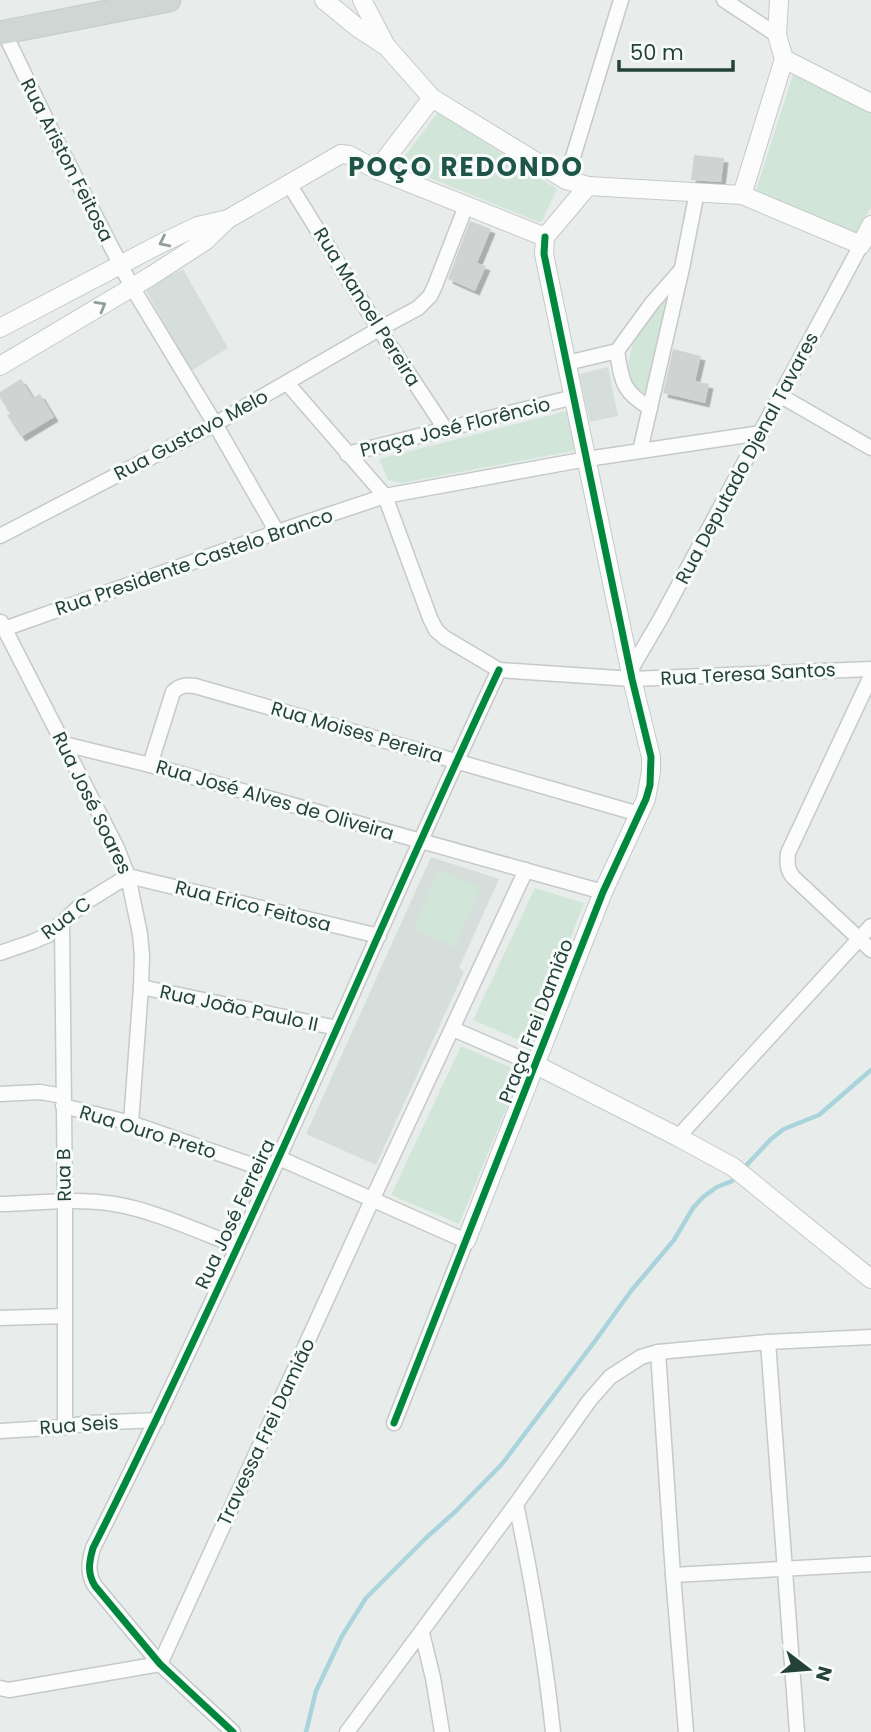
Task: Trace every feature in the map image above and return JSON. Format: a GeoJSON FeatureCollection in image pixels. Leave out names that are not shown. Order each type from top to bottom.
{"type":"FeatureCollection","features":[{"type":"Feature","properties":{"kind":"main road"},"geometry":{"type":"LineString","coordinates":[[2,32],[79,9],[169,0]]}},
{"type":"Feature","properties":{"kind":"street"},"geometry":{"type":"LineString","coordinates":[[324,0],[387,47]]}},
{"type":"Feature","properties":{"kind":"street"},"geometry":{"type":"LineString","coordinates":[[362,0],[387,47],[432,98],[566,180],[588,186],[742,195],[863,252],[871,225]]}},
{"type":"Feature","properties":{"kind":"street"},"geometry":{"type":"LineString","coordinates":[[566,180],[621,0]]}},
{"type":"Feature","properties":{"kind":"street"},"geometry":{"type":"LineString","coordinates":[[724,0],[777,35]]}},
{"type":"Feature","properties":{"kind":"street"},"geometry":{"type":"LineString","coordinates":[[742,195],[784,59],[777,35],[779,0]]}},
{"type":"Feature","properties":{"kind":"street","name":"Rua Ariston Feitosa"},"geometry":{"type":"LineString","coordinates":[[2,32],[132,288],[277,532]]}},
{"type":"Feature","properties":{"kind":"street"},"geometry":{"type":"LineString","coordinates":[[784,59],[871,103]]}},
{"type":"Feature","properties":{"kind":"street"},"geometry":{"type":"LineString","coordinates":[[377,170],[432,98]]}},
{"type":"Feature","properties":{"kind":"street"},"geometry":{"type":"LineString","coordinates":[[0,366],[132,288],[205,241],[228,219],[341,154],[545,237]]}},
{"type":"Feature","properties":{"kind":"street","name":"Rua Manoel Pereira"},"geometry":{"type":"LineString","coordinates":[[289,184],[379,329],[446,430]]}},
{"type":"Feature","properties":{"kind":"street"},"geometry":{"type":"LineString","coordinates":[[574,397],[544,254],[545,237],[588,186]]}},
{"type":"Feature","properties":{"kind":"street"},"geometry":{"type":"LineString","coordinates":[[640,451],[697,192]]}},
{"type":"Feature","properties":{"kind":"street","name":"Rua Gustavo Melo"},"geometry":{"type":"LineString","coordinates":[[0,536],[215,424],[418,308],[435,288],[466,206]]}},
{"type":"Feature","properties":{"kind":"street"},"geometry":{"type":"LineString","coordinates":[[0,328],[198,226],[228,219]]}},
{"type":"Feature","properties":{"kind":"street","name":"Rua Deputado Djenal Tavares"},"geometry":{"type":"LineString","coordinates":[[631,674],[781,396],[863,252]]}},
{"type":"Feature","properties":{"kind":"street"},"geometry":{"type":"LineString","coordinates":[[567,363],[617,351],[682,268]]}},
{"type":"Feature","properties":{"kind":"street"},"geometry":{"type":"LineString","coordinates":[[53,301],[67,325]]}},
{"type":"Feature","properties":{"kind":"street"},"geometry":{"type":"LineString","coordinates":[[617,351],[621,374],[629,392],[650,408]]}},
{"type":"Feature","properties":{"kind":"street"},"geometry":{"type":"LineString","coordinates":[[287,383],[347,454]]}},
{"type":"Feature","properties":{"kind":"street"},"geometry":{"type":"LineString","coordinates":[[781,396],[871,449]]}},
{"type":"Feature","properties":{"kind":"street","name":"Praça José Florêncio"},"geometry":{"type":"LineString","coordinates":[[385,496],[347,454],[574,397],[631,674]]}},
{"type":"Feature","properties":{"kind":"street"},"geometry":{"type":"LineString","coordinates":[[499,670],[436,630],[385,496],[587,459],[761,433]]}},
{"type":"Feature","properties":{"kind":"street","name":"Rua Presidente Castelo Branco"},"geometry":{"type":"LineString","coordinates":[[2,625],[385,496]]}},
{"type":"Feature","properties":{"kind":"street","name":"Rua José Soares"},"geometry":{"type":"LineString","coordinates":[[2,625],[117,848],[128,876],[140,934],[141,987],[131,1123]]}},
{"type":"Feature","properties":{"kind":"street","name":"Rua Teresa Santos"},"geometry":{"type":"LineString","coordinates":[[499,670],[631,674],[871,669]]}},
{"type":"Feature","properties":{"kind":"street","name":"Rua José Ferreira"},"geometry":{"type":"LineString","coordinates":[[233,1732],[160,1664],[94,1586],[89,1567],[93,1548],[157,1420],[279,1158],[499,670]]}},
{"type":"Feature","properties":{"kind":"street","name":"Praça Frei Damião"},"geometry":{"type":"LineString","coordinates":[[466,1241],[603,892],[646,799],[650,785],[651,757],[631,674]]}},
{"type":"Feature","properties":{"kind":"street"},"geometry":{"type":"LineString","coordinates":[[871,676],[788,853],[789,871],[793,877],[871,950]]}},
{"type":"Feature","properties":{"kind":"street","name":"Rua Moises Pereira"},"geometry":{"type":"LineString","coordinates":[[150,765],[173,692],[185,685],[195,686],[639,814]]}},
{"type":"Feature","properties":{"kind":"street","name":"Rua José Alves de Oliveira"},"geometry":{"type":"LineString","coordinates":[[64,744],[150,765],[526,870]]}},
{"type":"Feature","properties":{"kind":"street"},"geometry":{"type":"LineString","coordinates":[[372,1200],[526,870],[603,892]]}},
{"type":"Feature","properties":{"kind":"street","name":"Rua C"},"geometry":{"type":"LineString","coordinates":[[0,953],[48,935],[81,905],[128,876]]}},
{"type":"Feature","properties":{"kind":"street","name":"Rua Erico Feitosa"},"geometry":{"type":"LineString","coordinates":[[128,876],[379,936]]}},
{"type":"Feature","properties":{"kind":"street","name":"Rua B"},"geometry":{"type":"LineString","coordinates":[[62,923],[65,1427]]}},
{"type":"Feature","properties":{"kind":"street"},"geometry":{"type":"LineString","coordinates":[[678,1137],[871,926]]}},
{"type":"Feature","properties":{"kind":"street","name":"Rua João Paulo II"},"geometry":{"type":"LineString","coordinates":[[141,987],[337,1028]]}},
{"type":"Feature","properties":{"kind":"street","name":"Praça Frei Damião"},"geometry":{"type":"LineString","coordinates":[[453,1029],[536,1065]]}},
{"type":"Feature","properties":{"kind":"street"},"geometry":{"type":"LineString","coordinates":[[536,1065],[733,1167],[871,1279]]}},
{"type":"Feature","properties":{"kind":"street","name":"Rua Ouro Preto"},"geometry":{"type":"LineString","coordinates":[[0,1094],[40,1092],[272,1172]]}},
{"type":"Feature","properties":{"kind":"street"},"geometry":{"type":"LineString","coordinates":[[279,1158],[466,1241],[394,1423]]}},
{"type":"Feature","properties":{"kind":"street","name":"Travessa Frei Damião"},"geometry":{"type":"LineString","coordinates":[[160,1664],[372,1200]]}},
{"type":"Feature","properties":{"kind":"street"},"geometry":{"type":"LineString","coordinates":[[0,1205],[98,1202],[131,1208],[237,1245]]}},
{"type":"Feature","properties":{"kind":"street"},"geometry":{"type":"LineString","coordinates":[[0,1318],[64,1316]]}},
{"type":"Feature","properties":{"kind":"street"},"geometry":{"type":"LineString","coordinates":[[347,1732],[422,1633],[589,1401],[610,1377],[640,1357],[658,1352],[768,1342],[871,1337]]}},
{"type":"Feature","properties":{"kind":"street"},"geometry":{"type":"LineString","coordinates":[[768,1342],[797,1732]]}},
{"type":"Feature","properties":{"kind":"street"},"geometry":{"type":"LineString","coordinates":[[658,1352],[686,1732]]}},
{"type":"Feature","properties":{"kind":"street","name":"Rua Seis"},"geometry":{"type":"LineString","coordinates":[[0,1431],[157,1420]]}},
{"type":"Feature","properties":{"kind":"street"},"geometry":{"type":"LineString","coordinates":[[516,1504],[542,1638],[553,1732]]}},
{"type":"Feature","properties":{"kind":"street"},"geometry":{"type":"LineString","coordinates":[[673,1576],[871,1564]]}},
{"type":"Feature","properties":{"kind":"street"},"geometry":{"type":"LineString","coordinates":[[422,1633],[442,1732]]}},
{"type":"Feature","properties":{"kind":"street"},"geometry":{"type":"LineString","coordinates":[[0,1688],[9,1690],[160,1664]]}},
{"type":"Feature","properties":{"kind":"shaded area"},"geometry":{"type":"Polygon","coordinates":[[[183,269],[228,348],[191,371],[145,289],[183,269]]]}},
{"type":"Feature","properties":{"kind":"shaded area"},"geometry":{"type":"Polygon","coordinates":[[[608,367],[618,416],[590,422],[579,374],[608,367]]]}},
{"type":"Feature","properties":{"kind":"shaded area"},"geometry":{"type":"Polygon","coordinates":[[[431,857],[499,879],[459,968],[464,972],[376,1165],[306,1134],[431,857]]]}},
{"type":"Feature","properties":{"kind":"green space"},"geometry":{"type":"Polygon","coordinates":[[[793,75],[871,112],[871,207],[857,233],[756,190],[793,75]]]}},
{"type":"Feature","properties":{"kind":"green space"},"geometry":{"type":"Polygon","coordinates":[[[438,112],[557,189],[541,223],[398,165],[438,112]]]}},
{"type":"Feature","properties":{"kind":"green space"},"geometry":{"type":"Polygon","coordinates":[[[662,300],[666,300],[645,393],[632,383],[629,358],[640,329],[662,300]]]}},
{"type":"Feature","properties":{"kind":"green space"},"geometry":{"type":"Polygon","coordinates":[[[567,411],[578,450],[402,483],[388,480],[379,459],[567,411]]]}},
{"type":"Feature","properties":{"kind":"green space"},"geometry":{"type":"Polygon","coordinates":[[[439,870],[480,888],[455,947],[414,929],[439,870]]]}},
{"type":"Feature","properties":{"kind":"green space"},"geometry":{"type":"Polygon","coordinates":[[[535,888],[584,903],[530,1045],[473,1020],[535,888]]]}},
{"type":"Feature","properties":{"kind":"green space"},"geometry":{"type":"Polygon","coordinates":[[[461,1046],[521,1072],[459,1224],[391,1195],[461,1046]]]}},
{"type":"Feature","properties":{"kind":"building"},"geometry":{"type":"Polygon","coordinates":[[[694,155],[724,158],[721,182],[691,180],[694,155]]]}},
{"type":"Feature","properties":{"kind":"building"},"geometry":{"type":"Polygon","coordinates":[[[470,221],[491,229],[477,263],[486,266],[475,291],[448,279],[470,221]]]}},
{"type":"Feature","properties":{"kind":"building"},"geometry":{"type":"Polygon","coordinates":[[[673,349],[701,356],[695,381],[709,384],[705,403],[663,393],[673,349]]]}},
{"type":"Feature","properties":{"kind":"building"},"geometry":{"type":"Polygon","coordinates":[[[21,379],[33,398],[40,394],[54,417],[21,437],[7,415],[10,414],[0,398],[0,392],[21,379]]]}},
{"type":"Feature","properties":{"kind":"waterway"},"geometry":{"type":"LineString","coordinates":[[742,1170],[771,1139],[784,1129],[819,1115],[871,1070]]}},
{"type":"Feature","properties":{"kind":"waterway"},"geometry":{"type":"LineString","coordinates":[[306,1732],[316,1691],[342,1636],[366,1598],[502,1464],[631,1291],[674,1240],[693,1208],[703,1197],[736,1177]]}},
{"type":"Feature","properties":{"kind":"cycle path"},"geometry":{"type":"LineString","coordinates":[[394,1423],[603,892],[650,785],[651,757],[632,679],[544,254],[545,237]]}},
{"type":"Feature","properties":{"kind":"cycle path"},"geometry":{"type":"LineString","coordinates":[[233,1732],[160,1664],[95,1586],[90,1572],[93,1548],[188,1353],[307,1096],[499,670]]}},
{"type":"Feature","properties":{"kind":"district","name":"POÇO REDONDO"},"geometry":{"type":"Point","coordinates":[466,167]}}]}
